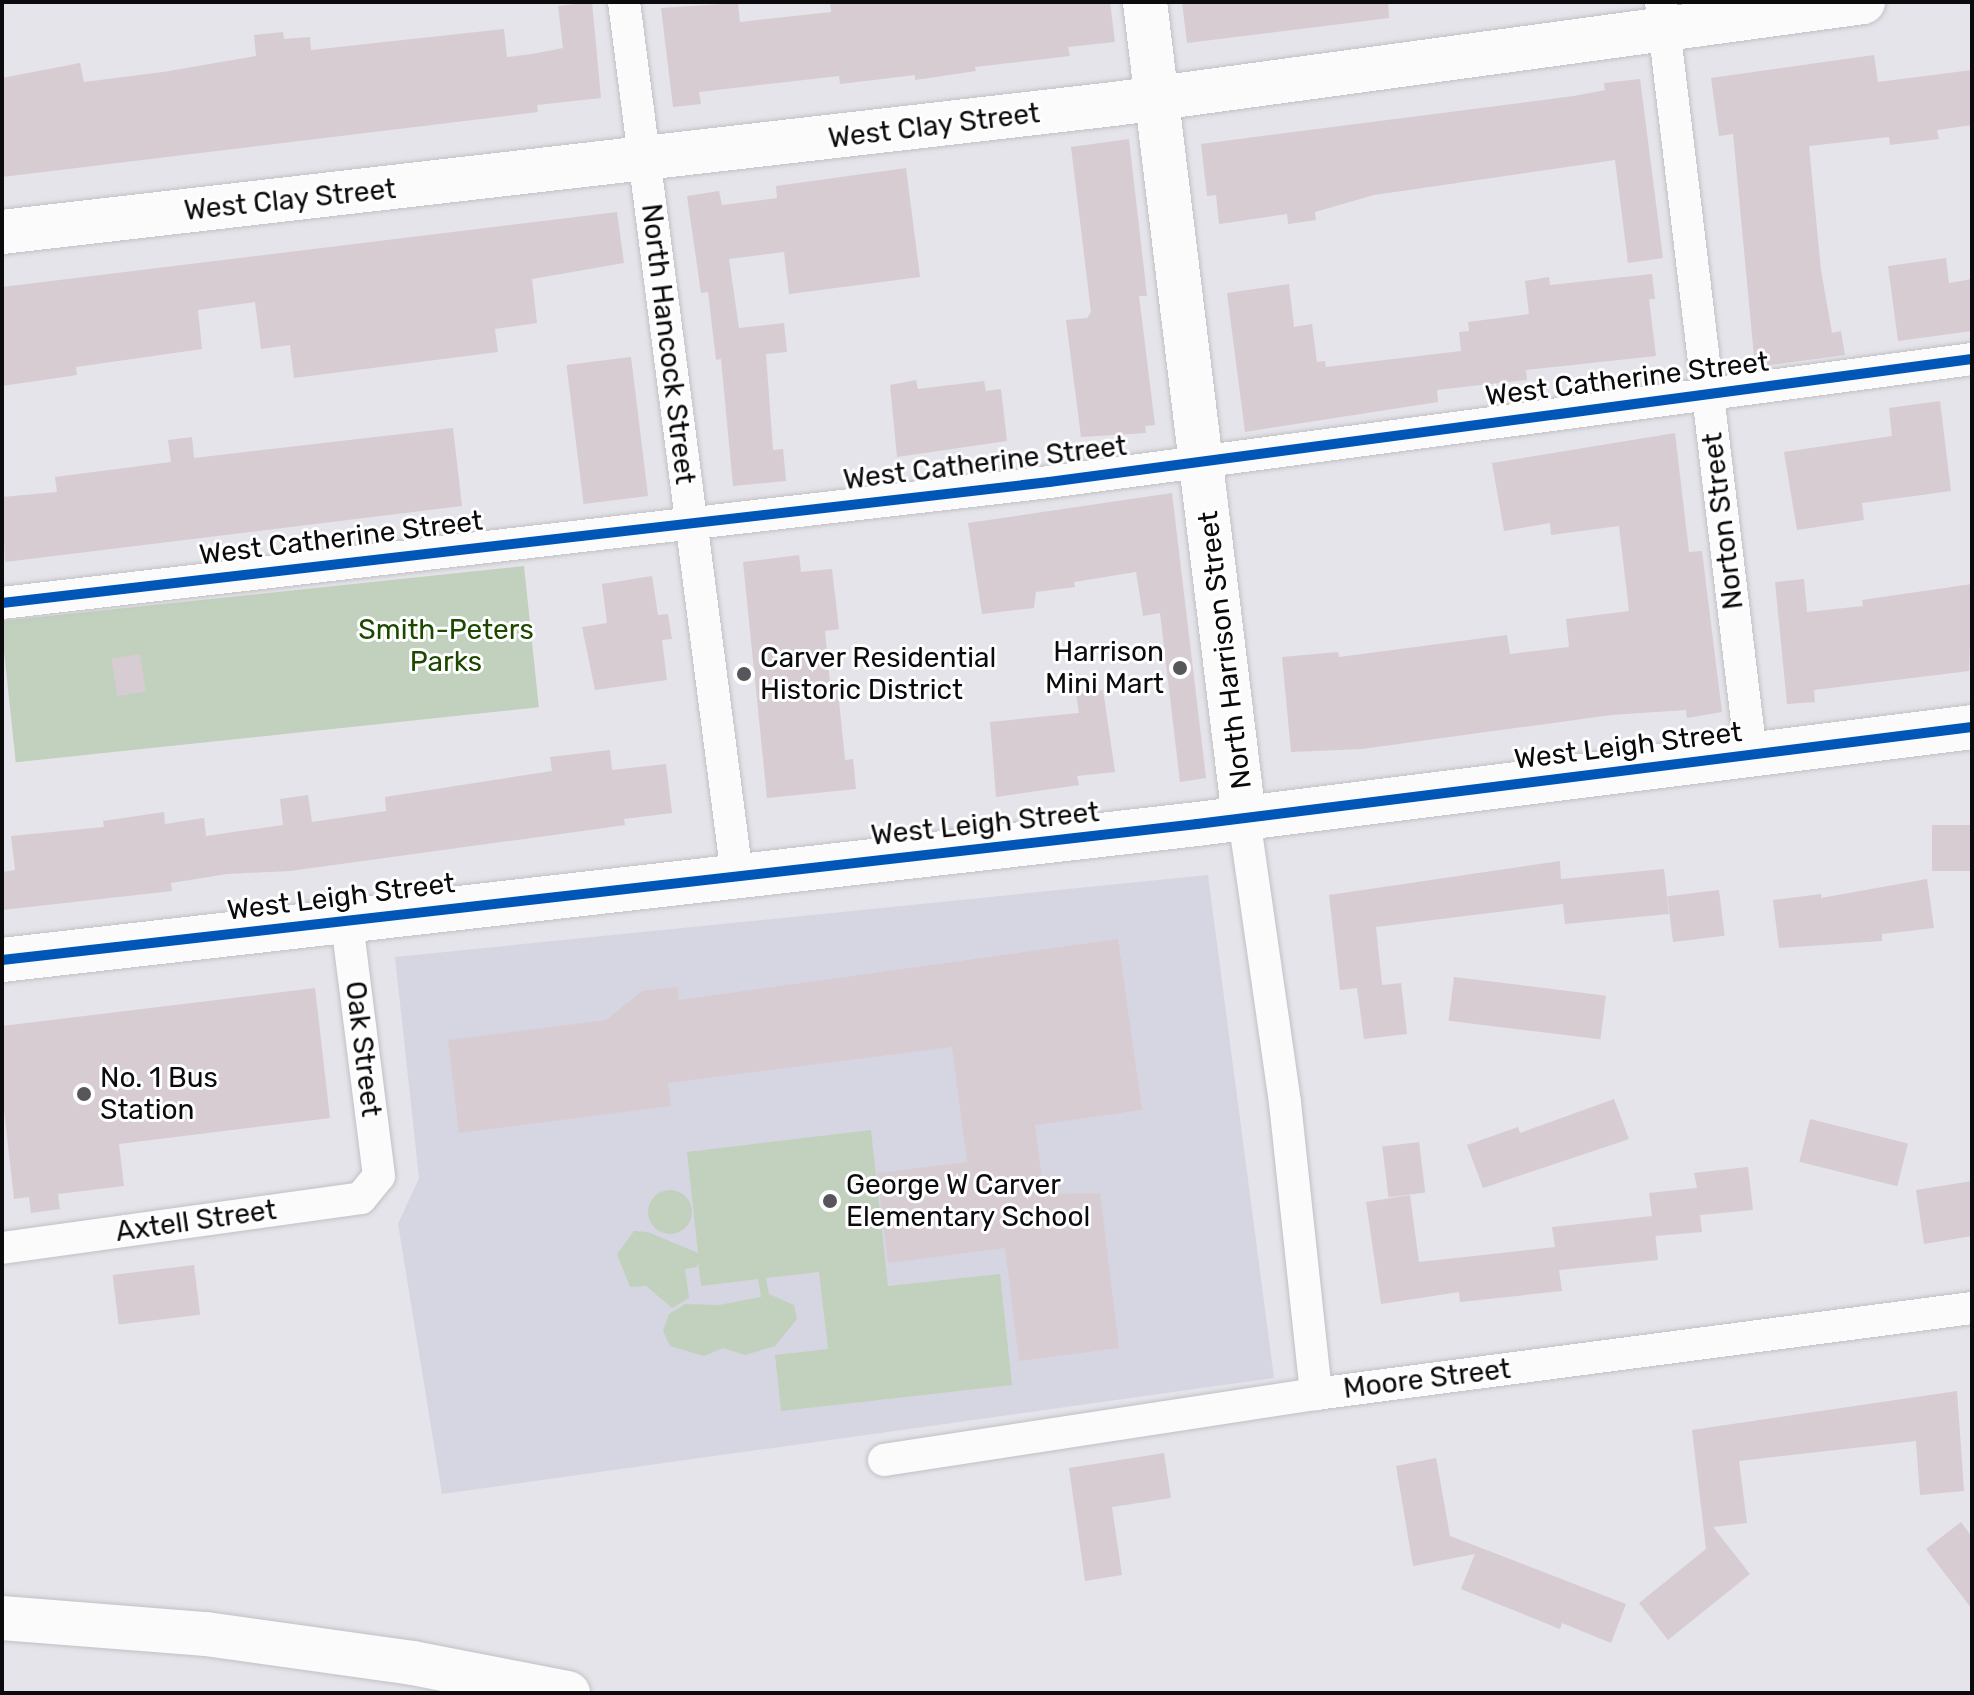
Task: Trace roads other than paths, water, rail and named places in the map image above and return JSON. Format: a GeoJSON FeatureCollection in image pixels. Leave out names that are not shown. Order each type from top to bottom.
{"type":"FeatureCollection","features":[{"type":"Feature","properties":{"kind":"main road","name":"North Harrison Street"},"geometry":{"type":"LineString","coordinates":[[1145,2],[1244,818]]}},
{"type":"Feature","properties":{"kind":"main road","name":"West Clay Street"},"geometry":{"type":"LineString","coordinates":[[2,232],[645,161],[1156,99],[1663,15],[1863,2]]}},
{"type":"Feature","properties":{"kind":"main road","name":"West Leigh Street"},"geometry":{"type":"LineString","coordinates":[[2,960],[1244,818],[1972,727]]}},
{"type":"Feature","properties":{"kind":"main road"},"geometry":{"type":"LineString","coordinates":[[2,1618],[206,1634],[413,1663],[568,1693]]}},
{"type":"Feature","properties":{"kind":"street","name":"North Hancock Street"},"geometry":{"type":"LineString","coordinates":[[624,2],[737,876]]}},
{"type":"Feature","properties":{"kind":"street","name":"Norton Street"},"geometry":{"type":"LineString","coordinates":[[1663,15],[1751,755]]}},
{"type":"Feature","properties":{"kind":"street","name":"West Catherine Street"},"geometry":{"type":"LineString","coordinates":[[2,603],[690,520],[1049,482],[1202,458],[1972,359]]}},
{"type":"Feature","properties":{"kind":"street","name":"North Harrison Street"},"geometry":{"type":"LineString","coordinates":[[1244,818],[1285,1103],[1316,1394]]}},
{"type":"Feature","properties":{"kind":"street","name":"Oak Street"},"geometry":{"type":"LineString","coordinates":[[347,921],[379,1176]]}},
{"type":"Feature","properties":{"kind":"street","name":"Axtell Street"},"geometry":{"type":"LineString","coordinates":[[2,1248],[361,1198],[379,1176]]}},
{"type":"Feature","properties":{"kind":"street","name":"Moore Street"},"geometry":{"type":"LineString","coordinates":[[884,1460],[1316,1394],[1972,1308]]}},
{"type":"Feature","properties":{"kind":"place","name":"Harrison Mini Mart"},"geometry":{"type":"Point","coordinates":[1180,668]}},
{"type":"Feature","properties":{"kind":"place","name":"Carver Residential Historic District"},"geometry":{"type":"Point","coordinates":[744,674]}},
{"type":"Feature","properties":{"kind":"place","name":"No. 1 Bus Station"},"geometry":{"type":"Point","coordinates":[84,1094]}},
{"type":"Feature","properties":{"kind":"place","name":"George W Carver Elementary School"},"geometry":{"type":"Point","coordinates":[830,1201]}},
{"type":"Feature","properties":{"kind":"park label","name":"Smith-Peters Parks"},"geometry":{"type":"Point","coordinates":[446,646]}}]}
